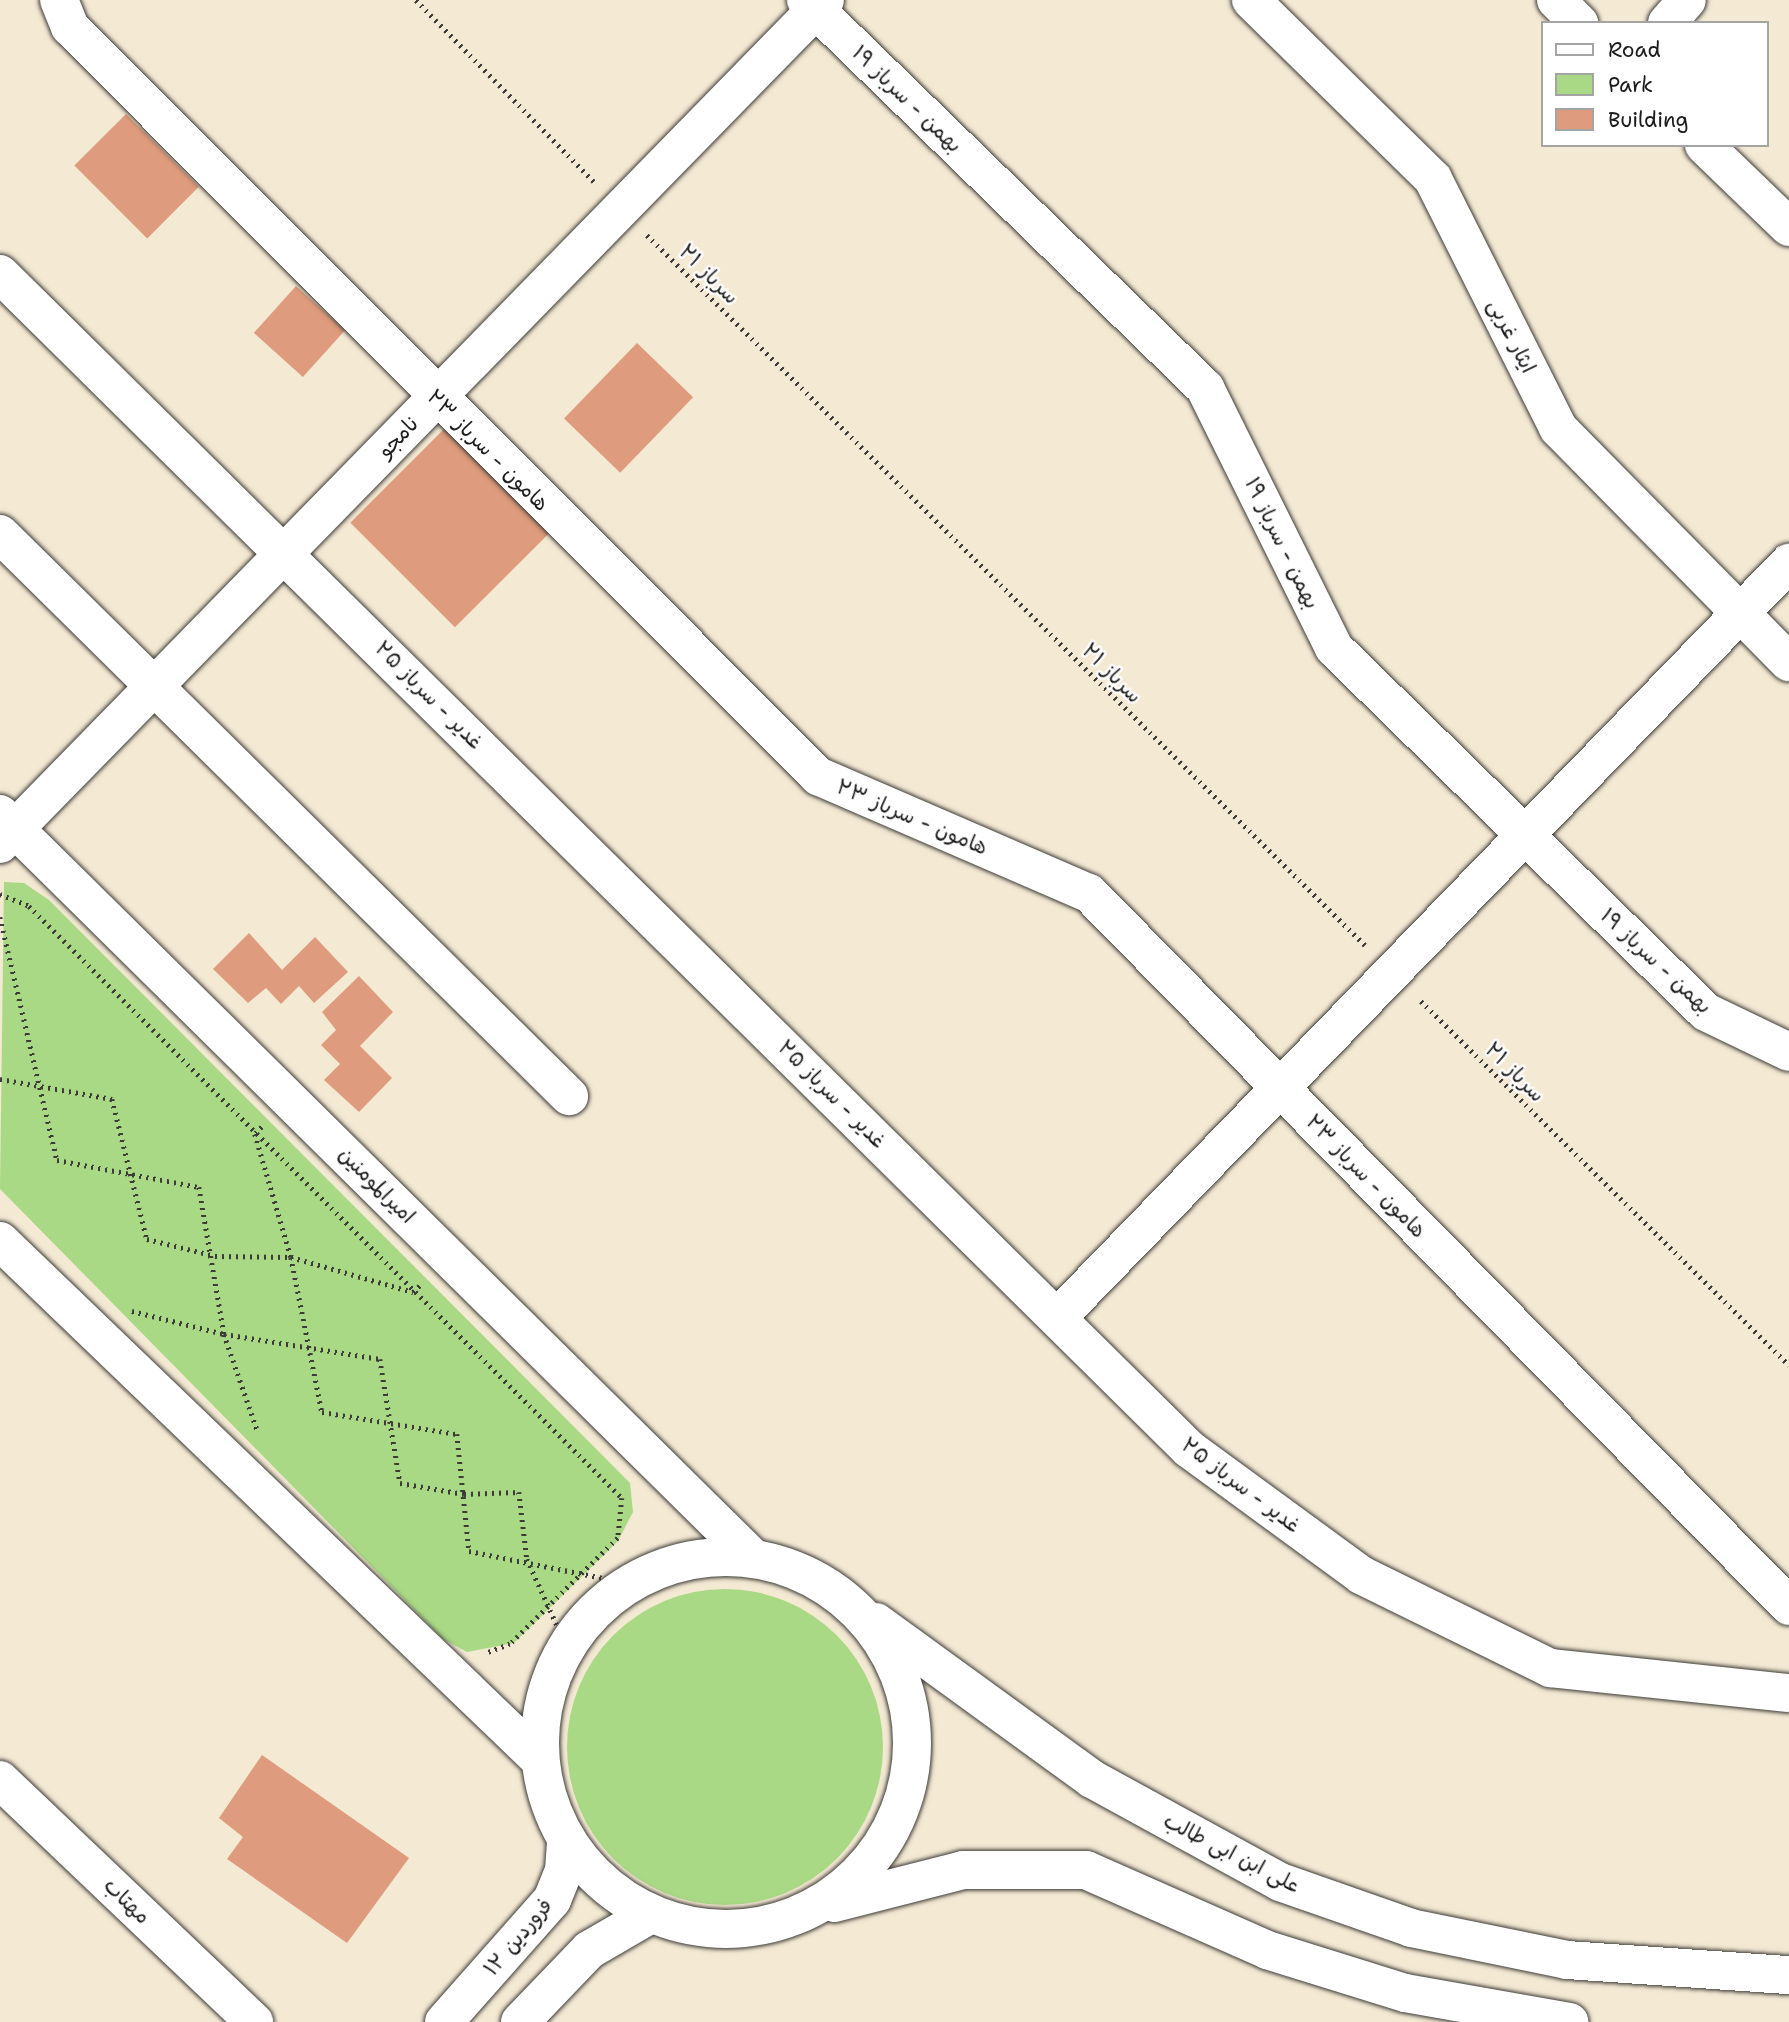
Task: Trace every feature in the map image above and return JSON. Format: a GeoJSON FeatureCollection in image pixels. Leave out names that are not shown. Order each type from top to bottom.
{"type":"FeatureCollection","features":[{"type":"Feature","properties":{"kind":"street","name":"هامون - سرباز ۲۳"},"geometry":{"type":"LineString","coordinates":[[58,0],[70,27],[435,398],[818,776],[1089,893],[1789,1606]]}},
{"type":"Feature","properties":{"kind":"street","name":"ایثار غربی"},"geometry":{"type":"LineString","coordinates":[[1251,0],[1433,179],[1558,428],[1789,662]]}},
{"type":"Feature","properties":{"kind":"street"},"geometry":{"type":"LineString","coordinates":[[1556,0],[1577,21]]}},
{"type":"Feature","properties":{"kind":"street"},"geometry":{"type":"LineString","coordinates":[[1669,21],[1687,0]]}},
{"type":"Feature","properties":{"kind":"street","name":"نامجو"},"geometry":{"type":"LineString","coordinates":[[5,829],[156,686],[621,209],[815,3]]}},
{"type":"Feature","properties":{"kind":"street","name":"بهمن - سرباز ۱۹"},"geometry":{"type":"LineString","coordinates":[[815,3],[1205,387],[1334,648],[1706,1012],[1789,1052]]}},
{"type":"Feature","properties":{"kind":"street"},"geometry":{"type":"LineString","coordinates":[[1706,147],[1789,227]]}},
{"type":"Feature","properties":{"kind":"street","name":"غدیر - سرباز ۲۵"},"geometry":{"type":"LineString","coordinates":[[0,274],[285,552],[1189,1450],[1361,1575],[1550,1668],[1789,1693]]}},
{"type":"Feature","properties":{"kind":"street"},"geometry":{"type":"LineString","coordinates":[[0,534],[569,1096]]}},
{"type":"Feature","properties":{"kind":"street"},"geometry":{"type":"LineString","coordinates":[[1057,1318],[1789,563]]}},
{"type":"Feature","properties":{"kind":"street","name":"امیرالمومنین"},"geometry":{"type":"LineString","coordinates":[[5,829],[288,1098],[753,1558]]}},
{"type":"Feature","properties":{"kind":"street"},"geometry":{"type":"LineString","coordinates":[[0,1241],[250,1486],[540,1760]]}},
{"type":"Feature","properties":{"kind":"street"},"geometry":{"type":"LineString","coordinates":[[753,1558],[699,1558],[628,1583],[593,1610],[566,1645],[543,1700],[540,1760],[548,1801],[566,1840],[603,1884],[651,1914],[707,1930],[753,1928],[818,1907],[963,1871],[1086,1870],[1267,1950],[1329,1970],[1405,1993],[1569,2022]]}},
{"type":"Feature","properties":{"kind":"street","name":"علی ابن ابی طالب"},"geometry":{"type":"LineString","coordinates":[[753,1558],[808,1574],[1092,1779],[1280,1882],[1411,1928],[1567,1960],[1789,1975]]}},
{"type":"Feature","properties":{"kind":"street"},"geometry":{"type":"LineString","coordinates":[[818,1907],[864,1871],[896,1823],[912,1767],[910,1709],[890,1654],[855,1607]]}},
{"type":"Feature","properties":{"kind":"street","name":"مهتاب"},"geometry":{"type":"LineString","coordinates":[[0,1780],[254,2022]]}},
{"type":"Feature","properties":{"kind":"street","name":"۱۲ فروردین"},"geometry":{"type":"LineString","coordinates":[[444,2022],[552,1900],[564,1871],[566,1840]]}},
{"type":"Feature","properties":{"kind":"street"},"geometry":{"type":"LineString","coordinates":[[520,2022],[589,1950],[651,1914]]}},
{"type":"Feature","properties":{"kind":"path","name":"سرباز ۲۱"},"geometry":{"type":"LineString","coordinates":[[416,0],[621,209],[1789,1365]]}},
{"type":"Feature","properties":{"kind":"path"},"geometry":{"type":"LineString","coordinates":[[0,894],[29,906],[413,1292],[622,1497],[618,1538],[510,1644],[478,1655]]}},
{"type":"Feature","properties":{"kind":"path"},"geometry":{"type":"LineString","coordinates":[[0,917],[57,1160],[199,1187],[215,1256],[224,1334],[270,1466],[250,1486]]}},
{"type":"Feature","properties":{"kind":"path"},"geometry":{"type":"LineString","coordinates":[[0,1079],[112,1100],[146,1239],[215,1256],[291,1257],[413,1292]]}},
{"type":"Feature","properties":{"kind":"path"},"geometry":{"type":"LineString","coordinates":[[255,1134],[288,1098]]}},
{"type":"Feature","properties":{"kind":"path"},"geometry":{"type":"LineString","coordinates":[[255,1134],[291,1257],[304,1345],[323,1412],[392,1427],[457,1434],[469,1551],[527,1559],[628,1583]]}},
{"type":"Feature","properties":{"kind":"path"},"geometry":{"type":"LineString","coordinates":[[413,1292],[449,1257]]}},
{"type":"Feature","properties":{"kind":"path"},"geometry":{"type":"LineString","coordinates":[[83,1323],[101,1302],[224,1334],[380,1359],[400,1483],[464,1494],[519,1492],[527,1559],[566,1645]]}},
{"type":"Feature","properties":{"kind":"green space"},"geometry":{"type":"Polygon","coordinates":[[[4,882],[24,883],[49,900],[630,1483],[633,1512],[618,1541],[514,1643],[467,1652],[443,1639],[0,1189],[4,882]]]}},
{"type":"Feature","properties":{"kind":"green space"},"geometry":{"type":"Polygon","coordinates":[[[725,1589],[756,1592],[785,1601],[813,1616],[837,1635],[856,1659],[871,1687],[880,1716],[883,1747],[880,1778],[871,1807],[856,1835],[837,1859],[813,1878],[785,1893],[756,1902],[725,1905],[694,1902],[665,1893],[637,1878],[613,1859],[594,1835],[579,1807],[570,1778],[567,1747],[570,1716],[579,1687],[594,1659],[613,1635],[637,1616],[665,1601],[694,1592],[725,1589]]]}},
{"type":"Feature","properties":{"kind":"building"},"geometry":{"type":"Polygon","coordinates":[[[126,114],[199,187],[147,238],[74,166],[126,114]]]}},
{"type":"Feature","properties":{"kind":"building"},"geometry":{"type":"Polygon","coordinates":[[[296,286],[345,330],[303,377],[254,333],[296,286]]]}},
{"type":"Feature","properties":{"kind":"building"},"geometry":{"type":"Polygon","coordinates":[[[637,343],[693,397],[620,473],[564,419],[637,343]]]}},
{"type":"Feature","properties":{"kind":"building"},"geometry":{"type":"Polygon","coordinates":[[[450,423],[555,528],[455,627],[350,523],[450,423]]]}},
{"type":"Feature","properties":{"kind":"building"},"geometry":{"type":"Polygon","coordinates":[[[249,933],[282,970],[315,937],[348,972],[314,1003],[299,986],[281,1004],[266,988],[248,1003],[213,969],[249,933]]]}},
{"type":"Feature","properties":{"kind":"building"},"geometry":{"type":"Polygon","coordinates":[[[359,976],[393,1012],[360,1046],[392,1078],[359,1112],[324,1080],[340,1064],[321,1045],[336,1030],[322,1012],[359,976]]]}},
{"type":"Feature","properties":{"kind":"building"},"geometry":{"type":"Polygon","coordinates":[[[262,1755],[409,1858],[347,1943],[227,1859],[243,1837],[219,1818],[262,1755]]]}}]}
